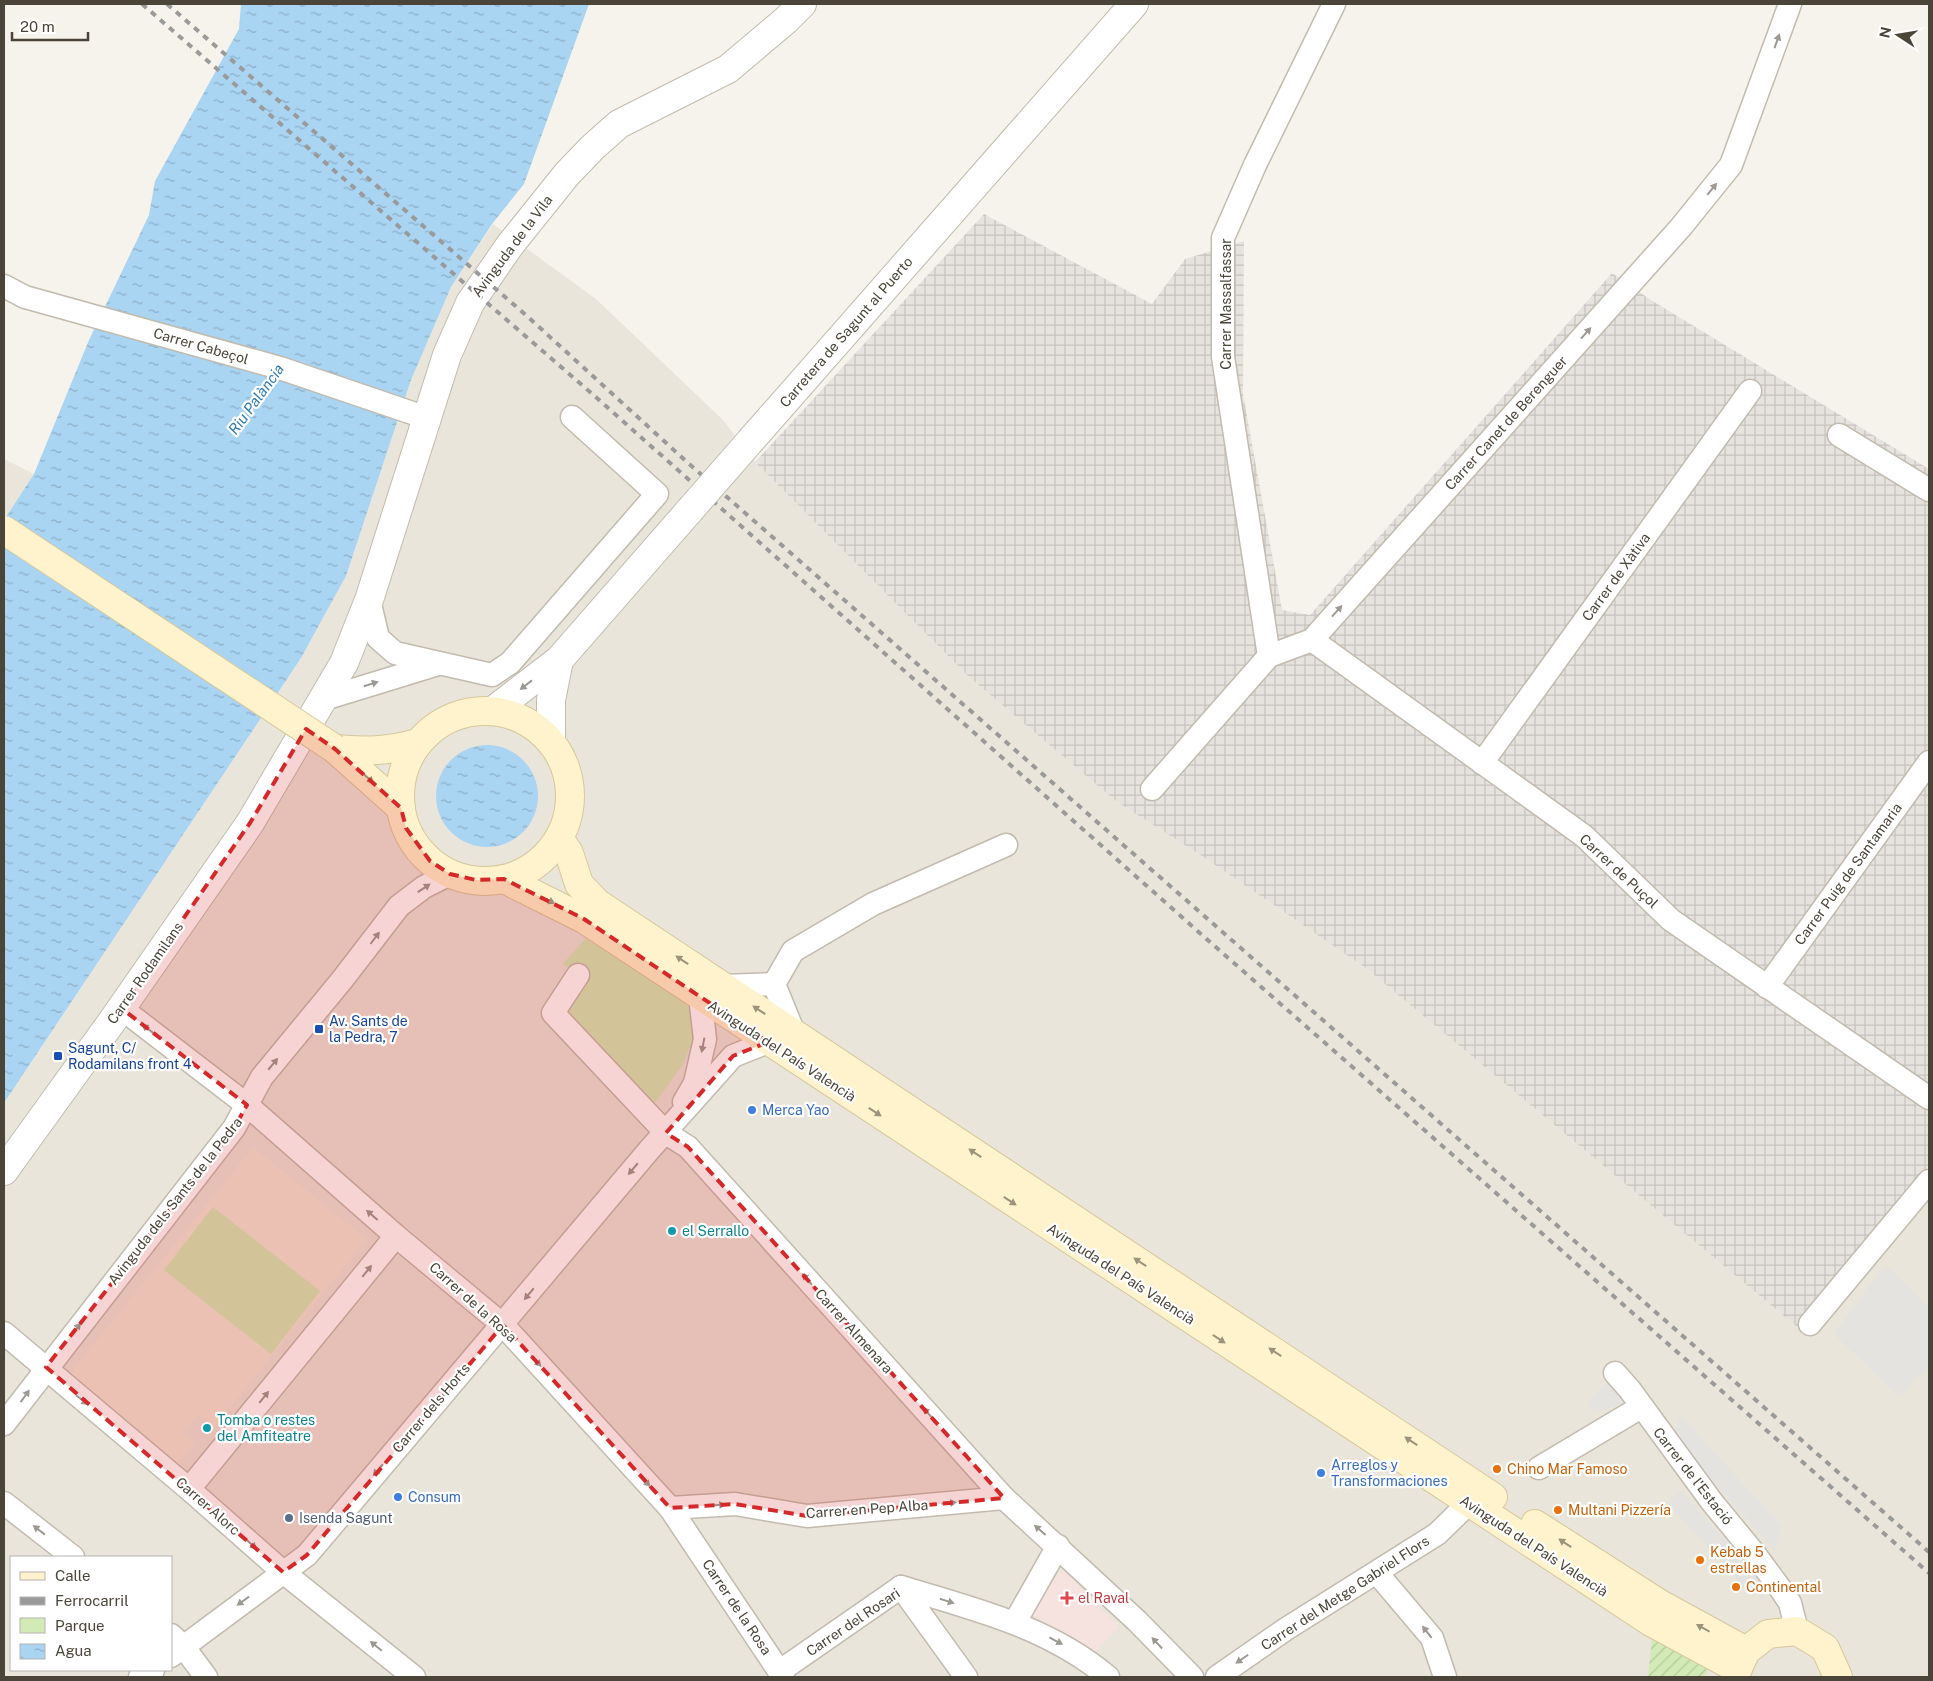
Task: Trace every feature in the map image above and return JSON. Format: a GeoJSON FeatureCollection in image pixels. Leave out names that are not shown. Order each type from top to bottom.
{"type":"FeatureCollection","features":[{"type":"Feature","properties":{"kind":"main road"},"geometry":{"type":"LineString","coordinates":[[4,530],[335,749],[401,808]]}},
{"type":"Feature","properties":{"kind":"main road"},"geometry":{"type":"LineString","coordinates":[[494,710],[526,719],[551,740],[566,764],[571,788],[567,815],[559,838],[545,859],[527,872],[504,879],[476,880],[450,874],[430,861],[416,846],[406,828],[401,808],[400,782],[418,743],[434,726],[452,717],[470,712],[494,710]]}},
{"type":"Feature","properties":{"kind":"main road"},"geometry":{"type":"LineString","coordinates":[[335,749],[367,752],[392,750],[418,743]]}},
{"type":"Feature","properties":{"kind":"main road","name":"Avinguda del País Valencià"},"geometry":{"type":"LineString","coordinates":[[559,838],[569,853],[579,884],[597,903],[711,992],[768,1042],[1651,1622],[1740,1666]]}},
{"type":"Feature","properties":{"kind":"main road","name":"Avinguda del País Valencià"},"geometry":{"type":"LineString","coordinates":[[504,879],[584,919],[711,992],[794,1033],[1495,1498],[1660,1604],[1740,1666]]}},
{"type":"Feature","properties":{"kind":"main road"},"geometry":{"type":"LineString","coordinates":[[1740,1666],[1768,1634],[1797,1631],[1826,1648],[1838,1677]]}},
{"type":"Feature","properties":{"kind":"street","name":"Avinguda de la Vila"},"geometry":{"type":"LineString","coordinates":[[324,699],[344,663],[369,600],[447,355],[470,303],[510,245],[567,174],[593,147],[619,124],[728,69],[802,4]]}},
{"type":"Feature","properties":{"kind":"street","name":"Carretera de Sagunt al Puerto"},"geometry":{"type":"LineString","coordinates":[[494,710],[559,660],[1134,4]]}},
{"type":"Feature","properties":{"kind":"street","name":"Carrer Massalfassar"},"geometry":{"type":"LineString","coordinates":[[1270,656],[1223,357],[1223,238],[1255,165],[1334,4]]}},
{"type":"Feature","properties":{"kind":"street","name":"Carrer Canet de Berenguer"},"geometry":{"type":"LineString","coordinates":[[1152,789],[1270,656],[1312,640],[1681,227],[1731,165],[1790,4]]}},
{"type":"Feature","properties":{"kind":"street","name":"Carrer Cabeçol"},"geometry":{"type":"LineString","coordinates":[[4,286],[25,297],[280,368],[427,418]]}},
{"type":"Feature","properties":{"kind":"street","name":"Carrer de Xàtiva"},"geometry":{"type":"LineString","coordinates":[[1482,763],[1750,391]]}},
{"type":"Feature","properties":{"kind":"street"},"geometry":{"type":"LineString","coordinates":[[369,600],[378,638],[395,653],[492,675],[510,663],[657,494],[572,417]]}},
{"type":"Feature","properties":{"kind":"street"},"geometry":{"type":"LineString","coordinates":[[1839,435],[1929,490]]}},
{"type":"Feature","properties":{"kind":"street","name":"Carrer de Puçol"},"geometry":{"type":"LineString","coordinates":[[1312,640],[1584,836],[1672,920],[1929,1098]]}},
{"type":"Feature","properties":{"kind":"street","name":"Carretera de Sagunt al Puerto"},"geometry":{"type":"LineString","coordinates":[[551,740],[551,700],[559,660]]}},
{"type":"Feature","properties":{"kind":"street"},"geometry":{"type":"LineString","coordinates":[[324,699],[439,663]]}},
{"type":"Feature","properties":{"kind":"street","name":"Carrer Rodamilans"},"geometry":{"type":"LineString","coordinates":[[4,1170],[121,1008],[250,823],[324,699]]}},
{"type":"Feature","properties":{"kind":"street","name":"Carrer Puig de Santamaria"},"geometry":{"type":"LineString","coordinates":[[1767,986],[1929,762]]}},
{"type":"Feature","properties":{"kind":"street"},"geometry":{"type":"LineString","coordinates":[[774,984],[793,951],[872,904],[1006,845]]}},
{"type":"Feature","properties":{"kind":"street","name":"Avinguda dels Sants de la Pedra"},"geometry":{"type":"LineString","coordinates":[[4,1424],[46,1367],[234,1128],[262,1077],[342,980],[399,906],[424,887],[450,874]]}},
{"type":"Feature","properties":{"kind":"street","name":"Carrer Almenara"},"geometry":{"type":"LineString","coordinates":[[578,975],[553,1013],[666,1133],[688,1147],[1004,1498],[1058,1546],[1192,1677]]}},
{"type":"Feature","properties":{"kind":"street"},"geometry":{"type":"LineString","coordinates":[[711,992],[774,984]]}},
{"type":"Feature","properties":{"kind":"street"},"geometry":{"type":"LineString","coordinates":[[774,984],[794,1033]]}},
{"type":"Feature","properties":{"kind":"street","name":"Carrer dels Horts"},"geometry":{"type":"LineString","coordinates":[[666,1133],[695,1083],[705,1039],[711,992]]}},
{"type":"Feature","properties":{"kind":"street","name":"Carrer de la Rosa"},"geometry":{"type":"LineString","coordinates":[[121,1008],[247,1105],[396,1236],[503,1326],[670,1508],[782,1674]]}},
{"type":"Feature","properties":{"kind":"street","name":"Carrer dels Horts"},"geometry":{"type":"LineString","coordinates":[[175,1646],[307,1555],[733,1056],[768,1042]]}},
{"type":"Feature","properties":{"kind":"street"},"geometry":{"type":"LineString","coordinates":[[1810,1324],[1929,1181]]}},
{"type":"Feature","properties":{"kind":"street"},"geometry":{"type":"LineString","coordinates":[[189,1488],[396,1236]]}},
{"type":"Feature","properties":{"kind":"street","name":"Carrer Alorc"},"geometry":{"type":"LineString","coordinates":[[4,1334],[46,1367],[189,1488],[283,1572],[414,1677]]}},
{"type":"Feature","properties":{"kind":"street","name":"Carrer de l'Estació"},"geometry":{"type":"LineString","coordinates":[[1615,1373],[1630,1390],[1782,1591],[1790,1603],[1797,1631]]}},
{"type":"Feature","properties":{"kind":"street"},"geometry":{"type":"LineString","coordinates":[[1539,1468],[1641,1407]]}},
{"type":"Feature","properties":{"kind":"street","name":"Carrer en Pep Alba"},"geometry":{"type":"LineString","coordinates":[[670,1508],[735,1504],[807,1516],[1004,1498]]}},
{"type":"Feature","properties":{"kind":"street"},"geometry":{"type":"LineString","coordinates":[[4,1502],[72,1556]]}},
{"type":"Feature","properties":{"kind":"street","name":"Carrer del Metge Gabriel Flors"},"geometry":{"type":"LineString","coordinates":[[1217,1677],[1286,1629],[1437,1534],[1470,1503]]}},
{"type":"Feature","properties":{"kind":"street"},"geometry":{"type":"LineString","coordinates":[[1015,1622],[1058,1546]]}},
{"type":"Feature","properties":{"kind":"street"},"geometry":{"type":"LineString","coordinates":[[1377,1573],[1432,1638],[1445,1677]]}},
{"type":"Feature","properties":{"kind":"street"},"geometry":{"type":"LineString","coordinates":[[901,1587],[966,1677]]}},
{"type":"Feature","properties":{"kind":"street","name":"Carrer del Rosari"},"geometry":{"type":"LineString","coordinates":[[782,1674],[901,1587],[1015,1622],[1057,1641],[1101,1671]]}},
{"type":"Feature","properties":{"kind":"street"},"geometry":{"type":"LineString","coordinates":[[175,1646],[206,1677]]}},
{"type":"Feature","properties":{"kind":"highlighted area"},"geometry":{"type":"Polygon","coordinates":[[[306,729],[335,749],[401,808],[406,828],[430,861],[450,874],[476,880],[504,879],[584,919],[768,1042],[733,1056],[666,1133],[688,1147],[1004,1498],[807,1516],[735,1504],[670,1508],[503,1325],[307,1555],[283,1572],[46,1367],[234,1128],[247,1105],[121,1008],[250,823],[306,729]]]}},
{"type":"Feature","properties":{"kind":"shaded area"},"geometry":{"type":"Polygon","coordinates":[[[984,214],[1152,304],[1185,259],[1244,241],[1243,394],[1282,610],[1310,615],[1612,273],[1651,300],[1929,469],[1929,1165],[1808,1336],[1367,969],[1205,858],[1117,802],[969,677],[755,462],[984,214]]]}},
{"type":"Feature","properties":{"kind":"shaded area"},"geometry":{"type":"Polygon","coordinates":[[[493,224],[596,299],[723,420],[755,462],[969,677],[1117,802],[1205,858],[1367,969],[1808,1336],[1929,1169],[1929,1677],[4,1677],[4,1103],[301,658],[346,576],[411,380],[451,287],[493,224]]]}},
{"type":"Feature","properties":{"kind":"shaded area"},"geometry":{"type":"Polygon","coordinates":[[[4,459],[34,474],[4,520],[4,459]]]}},
{"type":"Feature","properties":{"kind":"shaded area"},"geometry":{"type":"Polygon","coordinates":[[[253,1147],[367,1239],[214,1427],[198,1414],[183,1433],[196,1442],[179,1464],[69,1374],[253,1147]]]}},
{"type":"Feature","properties":{"kind":"shaded area"},"geometry":{"type":"Polygon","coordinates":[[[1886,1264],[1929,1308],[1929,1370],[1917,1377],[1900,1397],[1834,1334],[1886,1264]]]}},
{"type":"Feature","properties":{"kind":"shaded area"},"geometry":{"type":"Polygon","coordinates":[[[1608,1382],[1630,1402],[1597,1412],[1587,1404],[1608,1382]]]}},
{"type":"Feature","properties":{"kind":"shaded area"},"geometry":{"type":"Polygon","coordinates":[[[1680,1415],[1781,1525],[1775,1551],[1674,1438],[1680,1415]]]}},
{"type":"Feature","properties":{"kind":"shaded area"},"geometry":{"type":"Polygon","coordinates":[[[1681,1491],[1752,1570],[1758,1583],[1749,1594],[1667,1502],[1681,1491]]]}},
{"type":"Feature","properties":{"kind":"shaded area","name":"el Raval"},"geometry":{"type":"Polygon","coordinates":[[[1063,1570],[1119,1627],[1092,1654],[1033,1615],[1052,1581],[1063,1570]]]}},
{"type":"Feature","properties":{"kind":"green space"},"geometry":{"type":"Polygon","coordinates":[[[586,938],[685,1000],[697,1029],[683,1064],[654,1104],[564,1014],[578,975],[563,964],[586,938]]]}},
{"type":"Feature","properties":{"kind":"green space"},"geometry":{"type":"Polygon","coordinates":[[[213,1207],[320,1291],[271,1354],[164,1270],[213,1207]]]}},
{"type":"Feature","properties":{"kind":"green space"},"geometry":{"type":"Polygon","coordinates":[[[1652,1638],[1708,1667],[1706,1674],[1700,1677],[1648,1677],[1652,1638]]]}},
{"type":"Feature","properties":{"kind":"water","name":"Riu Palància"},"geometry":{"type":"Polygon","coordinates":[[[241,4],[589,4],[524,184],[492,224],[451,287],[411,380],[346,576],[301,658],[4,1103],[4,520],[34,474],[89,340],[149,215],[155,181],[239,29],[241,4]]]}},
{"type":"Feature","properties":{"kind":"water"},"geometry":{"type":"Polygon","coordinates":[[[487,745],[506,749],[523,760],[534,777],[538,796],[534,815],[523,832],[506,843],[487,847],[468,843],[451,832],[440,815],[436,796],[440,777],[451,760],[468,749],[487,745]]]}},
{"type":"Feature","properties":{"kind":"railway"},"geometry":{"type":"LineString","coordinates":[[142,4],[590,392],[1210,942],[1929,1573]]}},
{"type":"Feature","properties":{"kind":"railway"},"geometry":{"type":"LineString","coordinates":[[167,4],[527,316],[687,462],[1929,1552]]}},
{"type":"Feature","properties":{"kind":"place","name":"Av. Sants de la Pedra, 7"},"geometry":{"type":"Point","coordinates":[319,1029]}},
{"type":"Feature","properties":{"kind":"place","name":"Sagunt, C/ Rodamilans front 4"},"geometry":{"type":"Point","coordinates":[58,1056]}},
{"type":"Feature","properties":{"kind":"place","name":"Merca Yao"},"geometry":{"type":"Point","coordinates":[752,1110]}},
{"type":"Feature","properties":{"kind":"place","name":"el Serrallo"},"geometry":{"type":"Point","coordinates":[672,1231]}},
{"type":"Feature","properties":{"kind":"place","name":"Tomba o restes del Amfiteatre"},"geometry":{"type":"Point","coordinates":[207,1428]}},
{"type":"Feature","properties":{"kind":"place","name":"Chino Mar Famoso"},"geometry":{"type":"Point","coordinates":[1497,1469]}},
{"type":"Feature","properties":{"kind":"place","name":"Arreglos y Transformaciones"},"geometry":{"type":"Point","coordinates":[1321,1473]}},
{"type":"Feature","properties":{"kind":"place","name":"Consum"},"geometry":{"type":"Point","coordinates":[398,1497]}},
{"type":"Feature","properties":{"kind":"place","name":"Multani Pizzería"},"geometry":{"type":"Point","coordinates":[1558,1510]}},
{"type":"Feature","properties":{"kind":"place","name":"Isenda Sagunt"},"geometry":{"type":"Point","coordinates":[289,1518]}},
{"type":"Feature","properties":{"kind":"place","name":"Kebab 5 estrellas"},"geometry":{"type":"Point","coordinates":[1700,1560]}},
{"type":"Feature","properties":{"kind":"place","name":"Continental"},"geometry":{"type":"Point","coordinates":[1736,1587]}},
{"type":"Feature","properties":{"kind":"place","name":"el Raval"},"geometry":{"type":"Point","coordinates":[1067,1598]}}]}
